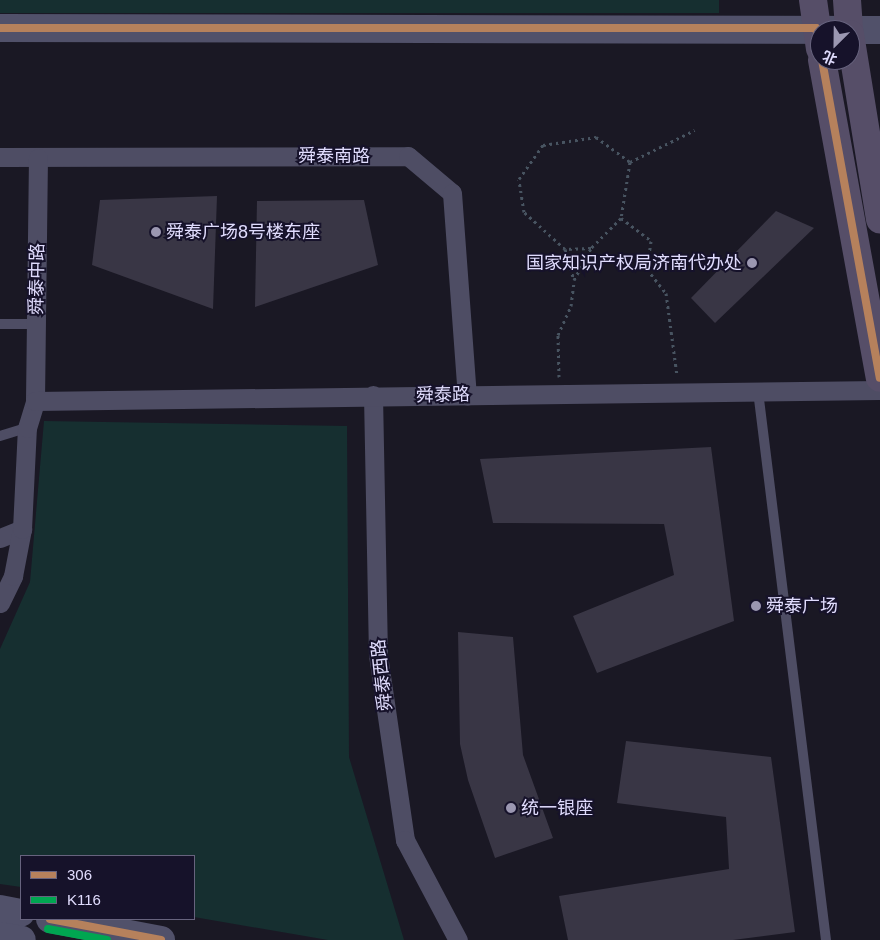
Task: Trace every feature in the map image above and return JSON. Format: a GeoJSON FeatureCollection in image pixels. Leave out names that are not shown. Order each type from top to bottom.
{"type":"FeatureCollection","features":[{"type":"Feature","properties":{"kind":"main road"},"geometry":{"type":"LineString","coordinates":[[813,0],[816,20]]}},
{"type":"Feature","properties":{"kind":"main road"},"geometry":{"type":"LineString","coordinates":[[847,0],[849,20]]}},
{"type":"Feature","properties":{"kind":"main road"},"geometry":{"type":"LineString","coordinates":[[0,28],[810,38]]}},
{"type":"Feature","properties":{"kind":"main road"},"geometry":{"type":"LineString","coordinates":[[860,31],[880,30]]}},
{"type":"Feature","properties":{"kind":"main road"},"geometry":{"type":"LineString","coordinates":[[824,70],[880,378]]}},
{"type":"Feature","properties":{"kind":"main road"},"geometry":{"type":"LineString","coordinates":[[856,70],[880,220]]}},
{"type":"Feature","properties":{"kind":"main road"},"geometry":{"type":"LineString","coordinates":[[0,909],[20,913]]}},
{"type":"Feature","properties":{"kind":"main road"},"geometry":{"type":"LineString","coordinates":[[55,920],[161,940]]}},
{"type":"Feature","properties":{"kind":"main road"},"geometry":{"type":"LineString","coordinates":[[0,936],[22,940]]}},
{"type":"Feature","properties":{"kind":"street","name":"舜泰南路"},"geometry":{"type":"LineString","coordinates":[[0,157],[408,156],[452,193],[467,394]]}},
{"type":"Feature","properties":{"kind":"street","name":"舜泰中路"},"geometry":{"type":"LineString","coordinates":[[35,401],[38,158]]}},
{"type":"Feature","properties":{"kind":"street","name":"舜泰路"},"geometry":{"type":"LineString","coordinates":[[35,401],[373,395],[880,390]]}},
{"type":"Feature","properties":{"kind":"street","name":"舜泰西路"},"geometry":{"type":"LineString","coordinates":[[373,395],[378,655],[405,840],[457,939]]}},
{"type":"Feature","properties":{"kind":"street"},"geometry":{"type":"LineString","coordinates":[[0,602],[12,576],[22,529],[27,428],[35,401]]}},
{"type":"Feature","properties":{"kind":"street"},"geometry":{"type":"LineString","coordinates":[[0,538],[22,529]]}},
{"type":"Feature","properties":{"kind":"lane"},"geometry":{"type":"LineString","coordinates":[[0,324],[36,324]]}},
{"type":"Feature","properties":{"kind":"lane"},"geometry":{"type":"LineString","coordinates":[[758,391],[826,940]]}},
{"type":"Feature","properties":{"kind":"lane"},"geometry":{"type":"LineString","coordinates":[[0,436],[27,428]]}},
{"type":"Feature","properties":{"kind":"path"},"geometry":{"type":"LineString","coordinates":[[630,162],[695,130]]}},
{"type":"Feature","properties":{"kind":"path"},"geometry":{"type":"LineString","coordinates":[[574,280],[565,249],[524,212],[519,179],[543,145],[596,137],[630,162]]}},
{"type":"Feature","properties":{"kind":"path"},"geometry":{"type":"LineString","coordinates":[[560,393],[558,335],[571,306],[574,280],[591,248],[621,218],[630,162]]}},
{"type":"Feature","properties":{"kind":"path"},"geometry":{"type":"LineString","coordinates":[[621,218],[651,242],[647,269],[666,293],[679,392]]}},
{"type":"Feature","properties":{"kind":"path"},"geometry":{"type":"LineString","coordinates":[[565,249],[591,248]]}},
{"type":"Feature","properties":{"kind":"green space"},"geometry":{"type":"Polygon","coordinates":[[[0,0],[719,0],[719,13],[0,13],[0,0]]]}},
{"type":"Feature","properties":{"kind":"green space"},"geometry":{"type":"Polygon","coordinates":[[[44,421],[347,426],[349,757],[404,940],[328,940],[195,917],[195,855],[20,855],[20,887],[0,884],[0,649],[30,582],[44,421]]]}},
{"type":"Feature","properties":{"kind":"building","name":"舜泰广场8号楼东座"},"geometry":{"type":"Polygon","coordinates":[[[217,196],[213,309],[92,265],[100,200],[217,196]]]}},
{"type":"Feature","properties":{"kind":"building"},"geometry":{"type":"Polygon","coordinates":[[[364,200],[378,265],[255,307],[257,201],[364,200]]]}},
{"type":"Feature","properties":{"kind":"building","name":"国家知识产权局济南代办处"},"geometry":{"type":"Polygon","coordinates":[[[776,211],[814,228],[715,323],[691,298],[776,211]]]}},
{"type":"Feature","properties":{"kind":"building"},"geometry":{"type":"Polygon","coordinates":[[[711,447],[734,621],[597,673],[573,616],[674,575],[664,524],[493,523],[480,459],[711,447]]]}},
{"type":"Feature","properties":{"kind":"building"},"geometry":{"type":"Polygon","coordinates":[[[458,632],[513,637],[523,755],[553,838],[495,858],[468,780],[460,744],[458,632]]]}},
{"type":"Feature","properties":{"kind":"building"},"geometry":{"type":"Polygon","coordinates":[[[626,741],[771,757],[795,932],[733,940],[568,940],[559,896],[729,869],[726,817],[617,803],[626,741]]]}},
{"type":"Feature","properties":{"kind":"transit line","name":"306"},"geometry":{"type":"LineString","coordinates":[[0,28],[810,28]]}},
{"type":"Feature","properties":{"kind":"transit line","name":"306"},"geometry":{"type":"LineString","coordinates":[[824,70],[880,378]]}},
{"type":"Feature","properties":{"kind":"transit line","name":"306"},"geometry":{"type":"LineString","coordinates":[[55,920],[161,940]]}},
{"type":"Feature","properties":{"kind":"transit line","name":"K116"},"geometry":{"type":"LineString","coordinates":[[48,929],[107,940]]}},
{"type":"Feature","properties":{"kind":"place","name":"舜泰广场8号楼东座"},"geometry":{"type":"Point","coordinates":[156,232]}},
{"type":"Feature","properties":{"kind":"place","name":"国家知识产权局济南代办处"},"geometry":{"type":"Point","coordinates":[752,263]}},
{"type":"Feature","properties":{"kind":"place","name":"舜泰广场"},"geometry":{"type":"Point","coordinates":[756,606]}},
{"type":"Feature","properties":{"kind":"place","name":"统一银座"},"geometry":{"type":"Point","coordinates":[511,808]}}]}
